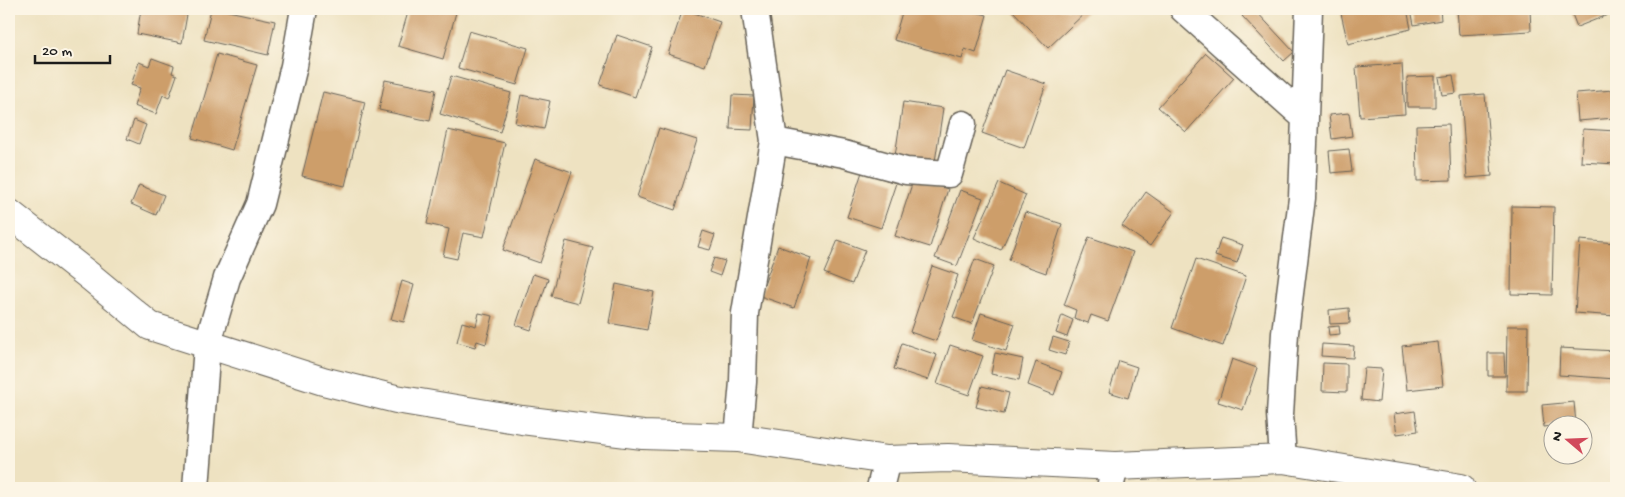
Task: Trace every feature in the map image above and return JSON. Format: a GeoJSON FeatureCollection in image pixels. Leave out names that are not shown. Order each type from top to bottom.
{"type":"FeatureCollection","features":[{"type":"Feature","properties":{"kind":"main road"},"geometry":{"type":"LineString","coordinates":[[9,213],[150,326],[207,346],[323,381],[396,400],[522,420],[643,435],[738,438],[887,460],[948,458],[1112,477],[1283,459],[1461,488]]}},
{"type":"Feature","properties":{"kind":"street"},"geometry":{"type":"LineString","coordinates":[[196,488],[207,346],[227,278],[260,204],[294,66],[304,9]]}},
{"type":"Feature","properties":{"kind":"street"},"geometry":{"type":"LineString","coordinates":[[738,438],[743,382],[744,313],[774,141],[755,9]]}},
{"type":"Feature","properties":{"kind":"street"},"geometry":{"type":"LineString","coordinates":[[1183,9],[1304,117]]}},
{"type":"Feature","properties":{"kind":"street"},"geometry":{"type":"LineString","coordinates":[[1283,459],[1280,414],[1285,333],[1302,198],[1309,9]]}},
{"type":"Feature","properties":{"kind":"street"},"geometry":{"type":"LineString","coordinates":[[774,141],[844,154],[906,171],[949,174],[963,124]]}},
{"type":"Feature","properties":{"kind":"street"},"geometry":{"type":"LineString","coordinates":[[880,488],[887,460]]}},
{"type":"Feature","properties":{"kind":"building"},"geometry":{"type":"Polygon","coordinates":[[[141,9],[188,9],[182,43],[137,34],[141,9]]]}},
{"type":"Feature","properties":{"kind":"building"},"geometry":{"type":"Polygon","coordinates":[[[211,9],[275,21],[268,55],[204,40],[211,9]]]}},
{"type":"Feature","properties":{"kind":"building"},"geometry":{"type":"Polygon","coordinates":[[[409,9],[457,9],[443,59],[398,46],[409,9]]]}},
{"type":"Feature","properties":{"kind":"building"},"geometry":{"type":"Polygon","coordinates":[[[683,9],[720,22],[705,66],[668,54],[683,9]]]}},
{"type":"Feature","properties":{"kind":"building"},"geometry":{"type":"Polygon","coordinates":[[[903,9],[964,9],[987,15],[976,53],[965,49],[962,59],[894,40],[903,9]]]}},
{"type":"Feature","properties":{"kind":"building"},"geometry":{"type":"Polygon","coordinates":[[[1011,9],[1089,9],[1048,48],[1011,9]]]}},
{"type":"Feature","properties":{"kind":"building"},"geometry":{"type":"Polygon","coordinates":[[[1250,9],[1254,9],[1294,52],[1284,61],[1242,16],[1250,9]]]}},
{"type":"Feature","properties":{"kind":"building"},"geometry":{"type":"Polygon","coordinates":[[[1340,9],[1407,9],[1411,29],[1348,44],[1340,9]]]}},
{"type":"Feature","properties":{"kind":"building"},"geometry":{"type":"Polygon","coordinates":[[[1411,9],[1440,9],[1441,20],[1414,25],[1411,9]]]}},
{"type":"Feature","properties":{"kind":"building"},"geometry":{"type":"Polygon","coordinates":[[[1457,9],[1530,9],[1531,31],[1459,35],[1457,9]]]}},
{"type":"Feature","properties":{"kind":"building"},"geometry":{"type":"Polygon","coordinates":[[[1570,9],[1614,9],[1615,12],[1577,27],[1570,9]]]}},
{"type":"Feature","properties":{"kind":"building"},"geometry":{"type":"Polygon","coordinates":[[[469,31],[528,48],[517,85],[458,68],[469,31]]]}},
{"type":"Feature","properties":{"kind":"building"},"geometry":{"type":"Polygon","coordinates":[[[617,35],[652,47],[635,97],[600,85],[617,35]]]}},
{"type":"Feature","properties":{"kind":"building"},"geometry":{"type":"Polygon","coordinates":[[[1206,53],[1234,78],[1186,132],[1158,107],[1206,53]]]}},
{"type":"Feature","properties":{"kind":"building"},"geometry":{"type":"Polygon","coordinates":[[[217,54],[257,65],[232,150],[192,138],[217,54]]]}},
{"type":"Feature","properties":{"kind":"building"},"geometry":{"type":"Polygon","coordinates":[[[152,58],[174,66],[172,73],[177,75],[169,98],[163,95],[156,114],[134,106],[140,88],[131,85],[139,62],[149,66],[152,58]]]}},
{"type":"Feature","properties":{"kind":"building"},"geometry":{"type":"Polygon","coordinates":[[[1402,64],[1405,114],[1360,117],[1356,67],[1402,64]]]}},
{"type":"Feature","properties":{"kind":"building"},"geometry":{"type":"Polygon","coordinates":[[[1005,70],[1046,84],[1024,148],[982,133],[1005,70]]]}},
{"type":"Feature","properties":{"kind":"building"},"geometry":{"type":"Polygon","coordinates":[[[1453,75],[1456,93],[1442,95],[1439,77],[1453,75]]]}},
{"type":"Feature","properties":{"kind":"building"},"geometry":{"type":"Polygon","coordinates":[[[451,76],[511,93],[500,132],[440,114],[451,76]]]}},
{"type":"Feature","properties":{"kind":"building"},"geometry":{"type":"Polygon","coordinates":[[[1435,76],[1435,107],[1407,107],[1407,77],[1435,76]]]}},
{"type":"Feature","properties":{"kind":"building"},"geometry":{"type":"Polygon","coordinates":[[[385,80],[436,90],[430,121],[379,110],[385,80]]]}},
{"type":"Feature","properties":{"kind":"building"},"geometry":{"type":"Polygon","coordinates":[[[1613,90],[1615,118],[1578,121],[1576,93],[1613,90]]]}},
{"type":"Feature","properties":{"kind":"building"},"geometry":{"type":"Polygon","coordinates":[[[323,92],[365,102],[345,186],[302,176],[323,92]]]}},
{"type":"Feature","properties":{"kind":"building"},"geometry":{"type":"Polygon","coordinates":[[[1485,94],[1492,176],[1467,178],[1461,96],[1485,94]]]}},
{"type":"Feature","properties":{"kind":"building"},"geometry":{"type":"Polygon","coordinates":[[[521,95],[550,101],[544,129],[515,123],[521,95]]]}},
{"type":"Feature","properties":{"kind":"building"},"geometry":{"type":"Polygon","coordinates":[[[732,95],[754,96],[752,130],[730,129],[732,95]]]}},
{"type":"Feature","properties":{"kind":"building"},"geometry":{"type":"Polygon","coordinates":[[[903,102],[943,108],[935,162],[895,156],[903,102]]]}},
{"type":"Feature","properties":{"kind":"building"},"geometry":{"type":"Polygon","coordinates":[[[1349,113],[1352,136],[1332,139],[1329,115],[1349,113]]]}},
{"type":"Feature","properties":{"kind":"building"},"geometry":{"type":"Polygon","coordinates":[[[134,120],[146,125],[139,144],[127,139],[134,120]]]}},
{"type":"Feature","properties":{"kind":"building"},"geometry":{"type":"Polygon","coordinates":[[[1449,124],[1451,180],[1417,181],[1416,125],[1449,124]]]}},
{"type":"Feature","properties":{"kind":"building"},"geometry":{"type":"Polygon","coordinates":[[[659,128],[697,140],[675,210],[637,197],[659,128]]]}},
{"type":"Feature","properties":{"kind":"building"},"geometry":{"type":"Polygon","coordinates":[[[1583,129],[1616,131],[1616,164],[1581,162],[1583,129]]]}},
{"type":"Feature","properties":{"kind":"building"},"geometry":{"type":"Polygon","coordinates":[[[448,130],[505,143],[484,237],[463,233],[457,259],[443,256],[449,229],[427,224],[448,130]]]}},
{"type":"Feature","properties":{"kind":"building"},"geometry":{"type":"Polygon","coordinates":[[[1349,149],[1352,171],[1331,173],[1329,151],[1349,149]]]}},
{"type":"Feature","properties":{"kind":"building"},"geometry":{"type":"Polygon","coordinates":[[[535,159],[572,172],[540,263],[503,250],[535,159]]]}},
{"type":"Feature","properties":{"kind":"building"},"geometry":{"type":"Polygon","coordinates":[[[862,172],[896,183],[881,228],[847,217],[862,172]]]}},
{"type":"Feature","properties":{"kind":"building"},"geometry":{"type":"Polygon","coordinates":[[[914,178],[948,189],[930,247],[895,236],[914,178]]]}},
{"type":"Feature","properties":{"kind":"building"},"geometry":{"type":"Polygon","coordinates":[[[999,183],[1026,195],[1001,250],[974,238],[999,183]]]}},
{"type":"Feature","properties":{"kind":"building"},"geometry":{"type":"Polygon","coordinates":[[[139,185],[164,195],[156,215],[131,204],[139,185]]]}},
{"type":"Feature","properties":{"kind":"building"},"geometry":{"type":"Polygon","coordinates":[[[960,190],[983,198],[957,266],[935,258],[960,190]]]}},
{"type":"Feature","properties":{"kind":"building"},"geometry":{"type":"Polygon","coordinates":[[[1146,192],[1174,212],[1150,246],[1122,226],[1146,192]]]}},
{"type":"Feature","properties":{"kind":"building"},"geometry":{"type":"Polygon","coordinates":[[[1512,206],[1554,207],[1552,295],[1511,294],[1512,206]]]}},
{"type":"Feature","properties":{"kind":"building"},"geometry":{"type":"Polygon","coordinates":[[[1025,212],[1062,224],[1046,273],[1009,260],[1025,212]]]}},
{"type":"Feature","properties":{"kind":"building"},"geometry":{"type":"Polygon","coordinates":[[[703,231],[715,235],[710,250],[698,247],[703,231]]]}},
{"type":"Feature","properties":{"kind":"building"},"geometry":{"type":"Polygon","coordinates":[[[1089,237],[1133,252],[1108,321],[1091,315],[1088,323],[1074,318],[1076,310],[1064,305],[1089,237]]]}},
{"type":"Feature","properties":{"kind":"building"},"geometry":{"type":"Polygon","coordinates":[[[1221,238],[1243,245],[1237,263],[1215,256],[1221,238]]]}},
{"type":"Feature","properties":{"kind":"building"},"geometry":{"type":"Polygon","coordinates":[[[838,240],[865,250],[852,284],[824,273],[838,240]]]}},
{"type":"Feature","properties":{"kind":"building"},"geometry":{"type":"Polygon","coordinates":[[[1580,240],[1616,243],[1616,316],[1575,313],[1580,240]]]}},
{"type":"Feature","properties":{"kind":"building"},"geometry":{"type":"Polygon","coordinates":[[[566,241],[593,248],[578,303],[551,296],[566,241]]]}},
{"type":"Feature","properties":{"kind":"building"},"geometry":{"type":"Polygon","coordinates":[[[778,246],[811,258],[794,308],[760,296],[778,246]]]}},
{"type":"Feature","properties":{"kind":"building"},"geometry":{"type":"Polygon","coordinates":[[[714,258],[725,261],[720,276],[709,272],[714,258]]]}},
{"type":"Feature","properties":{"kind":"building"},"geometry":{"type":"Polygon","coordinates":[[[975,259],[994,266],[972,324],[953,317],[975,259]]]}},
{"type":"Feature","properties":{"kind":"building"},"geometry":{"type":"Polygon","coordinates":[[[1196,259],[1246,276],[1223,346],[1172,328],[1196,259]]]}},
{"type":"Feature","properties":{"kind":"building"},"geometry":{"type":"Polygon","coordinates":[[[932,266],[958,275],[936,341],[910,332],[932,266]]]}},
{"type":"Feature","properties":{"kind":"building"},"geometry":{"type":"Polygon","coordinates":[[[533,274],[548,279],[531,330],[516,325],[533,274]]]}},
{"type":"Feature","properties":{"kind":"building"},"geometry":{"type":"Polygon","coordinates":[[[402,281],[414,285],[404,322],[391,319],[402,281]]]}},
{"type":"Feature","properties":{"kind":"building"},"geometry":{"type":"Polygon","coordinates":[[[616,284],[654,292],[647,330],[609,323],[616,284]]]}},
{"type":"Feature","properties":{"kind":"building"},"geometry":{"type":"Polygon","coordinates":[[[1349,308],[1350,323],[1330,324],[1329,310],[1349,308]]]}},
{"type":"Feature","properties":{"kind":"building"},"geometry":{"type":"Polygon","coordinates":[[[479,313],[493,316],[486,344],[477,341],[475,347],[457,342],[462,322],[476,326],[479,313]]]}},
{"type":"Feature","properties":{"kind":"building"},"geometry":{"type":"Polygon","coordinates":[[[981,313],[1015,324],[1006,351],[972,340],[981,313]]]}},
{"type":"Feature","properties":{"kind":"building"},"geometry":{"type":"Polygon","coordinates":[[[1062,315],[1073,320],[1067,337],[1056,333],[1062,315]]]}},
{"type":"Feature","properties":{"kind":"building"},"geometry":{"type":"Polygon","coordinates":[[[1339,326],[1340,334],[1329,335],[1328,327],[1339,326]]]}},
{"type":"Feature","properties":{"kind":"building"},"geometry":{"type":"Polygon","coordinates":[[[1507,326],[1528,326],[1527,391],[1506,391],[1507,326]]]}},
{"type":"Feature","properties":{"kind":"building"},"geometry":{"type":"Polygon","coordinates":[[[1053,337],[1069,342],[1065,355],[1049,350],[1053,337]]]}},
{"type":"Feature","properties":{"kind":"building"},"geometry":{"type":"Polygon","coordinates":[[[1438,342],[1443,386],[1407,390],[1402,346],[1438,342]]]}},
{"type":"Feature","properties":{"kind":"building"},"geometry":{"type":"Polygon","coordinates":[[[902,343],[937,355],[928,380],[894,369],[902,343]]]}},
{"type":"Feature","properties":{"kind":"building"},"geometry":{"type":"Polygon","coordinates":[[[1322,344],[1354,346],[1353,358],[1321,356],[1322,344]]]}},
{"type":"Feature","properties":{"kind":"building"},"geometry":{"type":"Polygon","coordinates":[[[950,345],[983,356],[969,395],[937,384],[950,345]]]}},
{"type":"Feature","properties":{"kind":"building"},"geometry":{"type":"Polygon","coordinates":[[[1560,348],[1616,351],[1616,379],[1559,375],[1560,348]]]}},
{"type":"Feature","properties":{"kind":"building"},"geometry":{"type":"Polygon","coordinates":[[[995,353],[1023,359],[1019,380],[991,374],[995,353]]]}},
{"type":"Feature","properties":{"kind":"building"},"geometry":{"type":"Polygon","coordinates":[[[1488,353],[1504,353],[1505,376],[1488,376],[1488,353]]]}},
{"type":"Feature","properties":{"kind":"building"},"geometry":{"type":"Polygon","coordinates":[[[1232,359],[1257,368],[1243,410],[1218,402],[1232,359]]]}},
{"type":"Feature","properties":{"kind":"building"},"geometry":{"type":"Polygon","coordinates":[[[1119,361],[1137,367],[1128,398],[1109,392],[1119,361]]]}},
{"type":"Feature","properties":{"kind":"building"},"geometry":{"type":"Polygon","coordinates":[[[1036,362],[1062,372],[1054,395],[1028,385],[1036,362]]]}},
{"type":"Feature","properties":{"kind":"building"},"geometry":{"type":"Polygon","coordinates":[[[1323,363],[1347,364],[1347,392],[1322,391],[1323,363]]]}},
{"type":"Feature","properties":{"kind":"building"},"geometry":{"type":"Polygon","coordinates":[[[1364,368],[1382,369],[1379,402],[1361,400],[1364,368]]]}},
{"type":"Feature","properties":{"kind":"building"},"geometry":{"type":"Polygon","coordinates":[[[982,386],[1009,393],[1004,414],[976,407],[982,386]]]}},
{"type":"Feature","properties":{"kind":"building"},"geometry":{"type":"Polygon","coordinates":[[[1574,402],[1575,414],[1543,414],[1542,405],[1574,402]]]}},
{"type":"Feature","properties":{"kind":"building"},"geometry":{"type":"Polygon","coordinates":[[[1415,411],[1418,431],[1397,434],[1394,414],[1415,411]]]}}]}
